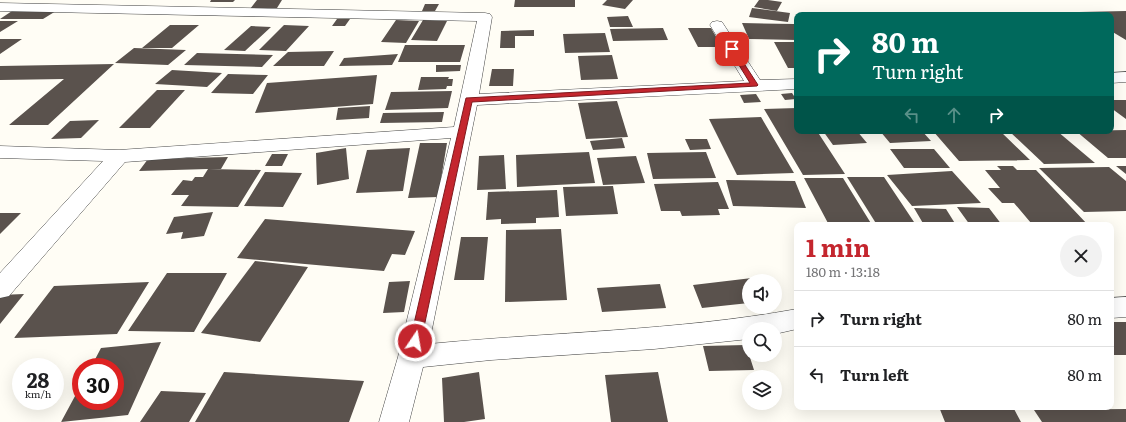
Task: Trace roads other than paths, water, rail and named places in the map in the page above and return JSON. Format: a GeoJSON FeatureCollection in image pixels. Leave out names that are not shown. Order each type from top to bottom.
{"type":"FeatureCollection","features":[{"type":"Feature","properties":{"kind":"street"},"geometry":{"type":"LineString","coordinates":[[232,12],[244,0]]}},
{"type":"Feature","properties":{"kind":"street"},"geometry":{"type":"LineString","coordinates":[[0,7],[232,12],[486,11],[469,100],[412,356],[394,422]]}},
{"type":"Feature","properties":{"kind":"street"},"geometry":{"type":"LineString","coordinates":[[716,25],[755,85]]}},
{"type":"Feature","properties":{"kind":"street"},"geometry":{"type":"LineString","coordinates":[[1114,78],[1126,77]]}},
{"type":"Feature","properties":{"kind":"street"},"geometry":{"type":"LineString","coordinates":[[469,100],[794,84]]}},
{"type":"Feature","properties":{"kind":"street"},"geometry":{"type":"LineString","coordinates":[[0,152],[119,156],[462,132]]}},
{"type":"Feature","properties":{"kind":"street"},"geometry":{"type":"LineString","coordinates":[[0,289],[119,156]]}},
{"type":"Feature","properties":{"kind":"street"},"geometry":{"type":"LineString","coordinates":[[1114,308],[1126,307]]}},
{"type":"Feature","properties":{"kind":"street"},"geometry":{"type":"LineString","coordinates":[[412,356],[498,348],[654,338],[750,328],[794,320]]}}]}
